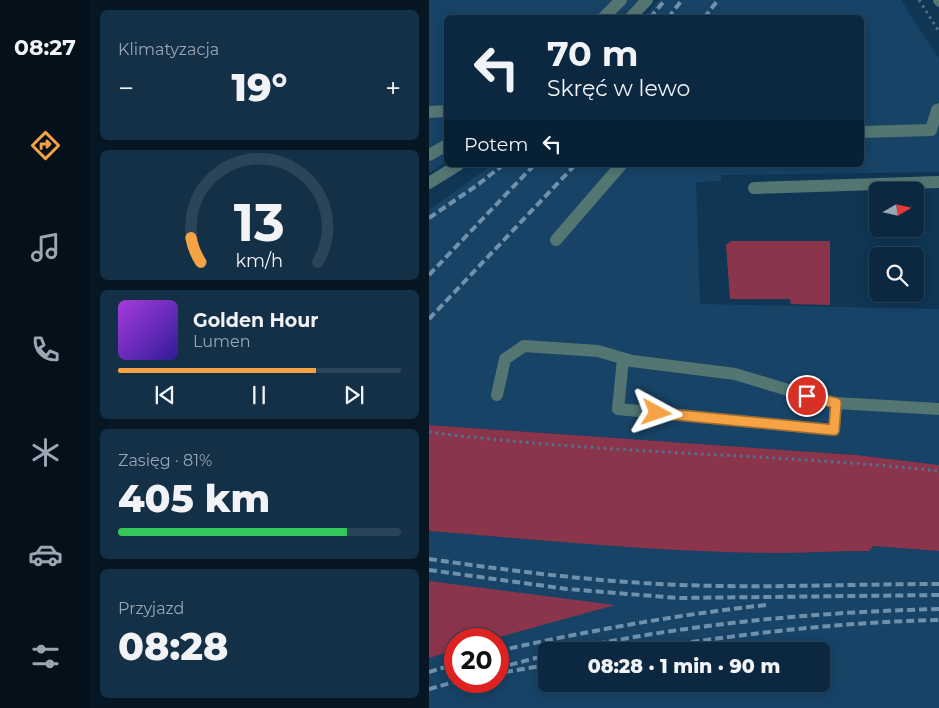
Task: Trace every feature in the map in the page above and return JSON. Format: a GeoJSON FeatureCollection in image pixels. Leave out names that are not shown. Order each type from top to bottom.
{"type":"FeatureCollection","features":[{"type":"Feature","properties":{"kind":"lane"},"geometry":{"type":"LineString","coordinates":[[606,15],[621,0]]}},
{"type":"Feature","properties":{"kind":"lane"},"geometry":{"type":"LineString","coordinates":[[633,15],[647,0]]}},
{"type":"Feature","properties":{"kind":"lane"},"geometry":{"type":"LineString","coordinates":[[864,132],[931,130],[937,110],[939,109]]}},
{"type":"Feature","properties":{"kind":"lane"},"geometry":{"type":"LineString","coordinates":[[429,112],[444,112]]}},
{"type":"Feature","properties":{"kind":"lane"},"geometry":{"type":"LineString","coordinates":[[429,155],[444,148]]}},
{"type":"Feature","properties":{"kind":"lane"},"geometry":{"type":"LineString","coordinates":[[429,183],[455,167]]}},
{"type":"Feature","properties":{"kind":"lane"},"geometry":{"type":"LineString","coordinates":[[556,240],[619,167]]}},
{"type":"Feature","properties":{"kind":"lane"},"geometry":{"type":"LineString","coordinates":[[754,188],[939,182]]}},
{"type":"Feature","properties":{"kind":"lane"},"geometry":{"type":"LineString","coordinates":[[497,395],[505,359],[525,346],[598,351],[623,358],[735,374],[836,403],[939,409]]}},
{"type":"Feature","properties":{"kind":"lane"},"geometry":{"type":"LineString","coordinates":[[623,358],[618,409],[834,430],[836,403]]}},
{"type":"Feature","properties":{"kind":"path"},"geometry":{"type":"LineString","coordinates":[[919,0],[939,33]]}},
{"type":"Feature","properties":{"kind":"path"},"geometry":{"type":"LineString","coordinates":[[429,432],[582,448],[870,464],[939,470]]}},
{"type":"Feature","properties":{"kind":"shaded area"},"geometry":{"type":"Polygon","coordinates":[[[429,0],[638,0],[623,15],[444,15],[444,163],[429,173],[429,0]]]}},
{"type":"Feature","properties":{"kind":"shaded area"},"geometry":{"type":"Polygon","coordinates":[[[659,0],[901,0],[939,59],[939,172],[721,175],[721,181],[696,182],[700,304],[939,309],[939,465],[856,455],[429,425],[429,210],[489,167],[864,167],[864,15],[645,15],[659,0]]]}},
{"type":"Feature","properties":{"kind":"shaded area"},"geometry":{"type":"Polygon","coordinates":[[[731,241],[830,241],[830,305],[791,304],[790,299],[730,299],[726,245],[731,241]]]}},
{"type":"Feature","properties":{"kind":"shaded area"},"geometry":{"type":"Polygon","coordinates":[[[429,425],[856,455],[939,465],[939,551],[873,546],[869,551],[731,552],[601,545],[429,531],[429,425]]]}},
{"type":"Feature","properties":{"kind":"shaded area"},"geometry":{"type":"Polygon","coordinates":[[[429,531],[731,552],[869,551],[873,546],[939,551],[939,708],[429,708],[429,654],[444,648],[444,693],[509,693],[509,628],[444,629],[429,622],[429,531]]]}},
{"type":"Feature","properties":{"kind":"shaded area"},"geometry":{"type":"Polygon","coordinates":[[[429,581],[615,605],[509,634],[509,628],[444,628],[444,653],[429,658],[429,581]]]}},
{"type":"Feature","properties":{"kind":"railway"},"geometry":{"type":"LineString","coordinates":[[652,15],[665,0]]}},
{"type":"Feature","properties":{"kind":"railway"},"geometry":{"type":"LineString","coordinates":[[670,15],[682,0]]}},
{"type":"Feature","properties":{"kind":"railway"},"geometry":{"type":"LineString","coordinates":[[706,15],[718,0]]}},
{"type":"Feature","properties":{"kind":"railway"},"geometry":{"type":"LineString","coordinates":[[429,218],[500,167]]}},
{"type":"Feature","properties":{"kind":"railway"},"geometry":{"type":"LineString","coordinates":[[429,275],[532,167]]}},
{"type":"Feature","properties":{"kind":"railway"},"geometry":{"type":"LineString","coordinates":[[429,319],[573,167]]}},
{"type":"Feature","properties":{"kind":"railway"},"geometry":{"type":"LineString","coordinates":[[429,559],[544,574],[659,584],[764,586],[940,584]]}},
{"type":"Feature","properties":{"kind":"railway"},"geometry":{"type":"LineString","coordinates":[[429,570],[567,589],[678,598],[940,595]]}},
{"type":"Feature","properties":{"kind":"railway"},"geometry":{"type":"LineString","coordinates":[[509,649],[631,624],[766,605]]}},
{"type":"Feature","properties":{"kind":"railway"},"geometry":{"type":"LineString","coordinates":[[609,642],[656,633],[797,616],[940,609]]}},
{"type":"Feature","properties":{"kind":"railway"},"geometry":{"type":"LineString","coordinates":[[695,642],[824,626],[940,620]]}},
{"type":"Feature","properties":{"kind":"railway"},"geometry":{"type":"LineString","coordinates":[[509,665],[538,657]]}},
{"type":"Feature","properties":{"kind":"railway"},"geometry":{"type":"LineString","coordinates":[[509,671],[538,666]]}},
{"type":"Feature","properties":{"kind":"railway"},"geometry":{"type":"LineString","coordinates":[[429,672],[444,667]]}},
{"type":"Feature","properties":{"kind":"railway"},"geometry":{"type":"LineString","coordinates":[[429,689],[444,685]]}},
{"type":"Feature","properties":{"kind":"route"},"geometry":{"type":"LineString","coordinates":[[657,413],[834,430],[836,403],[807,396]]}}]}
